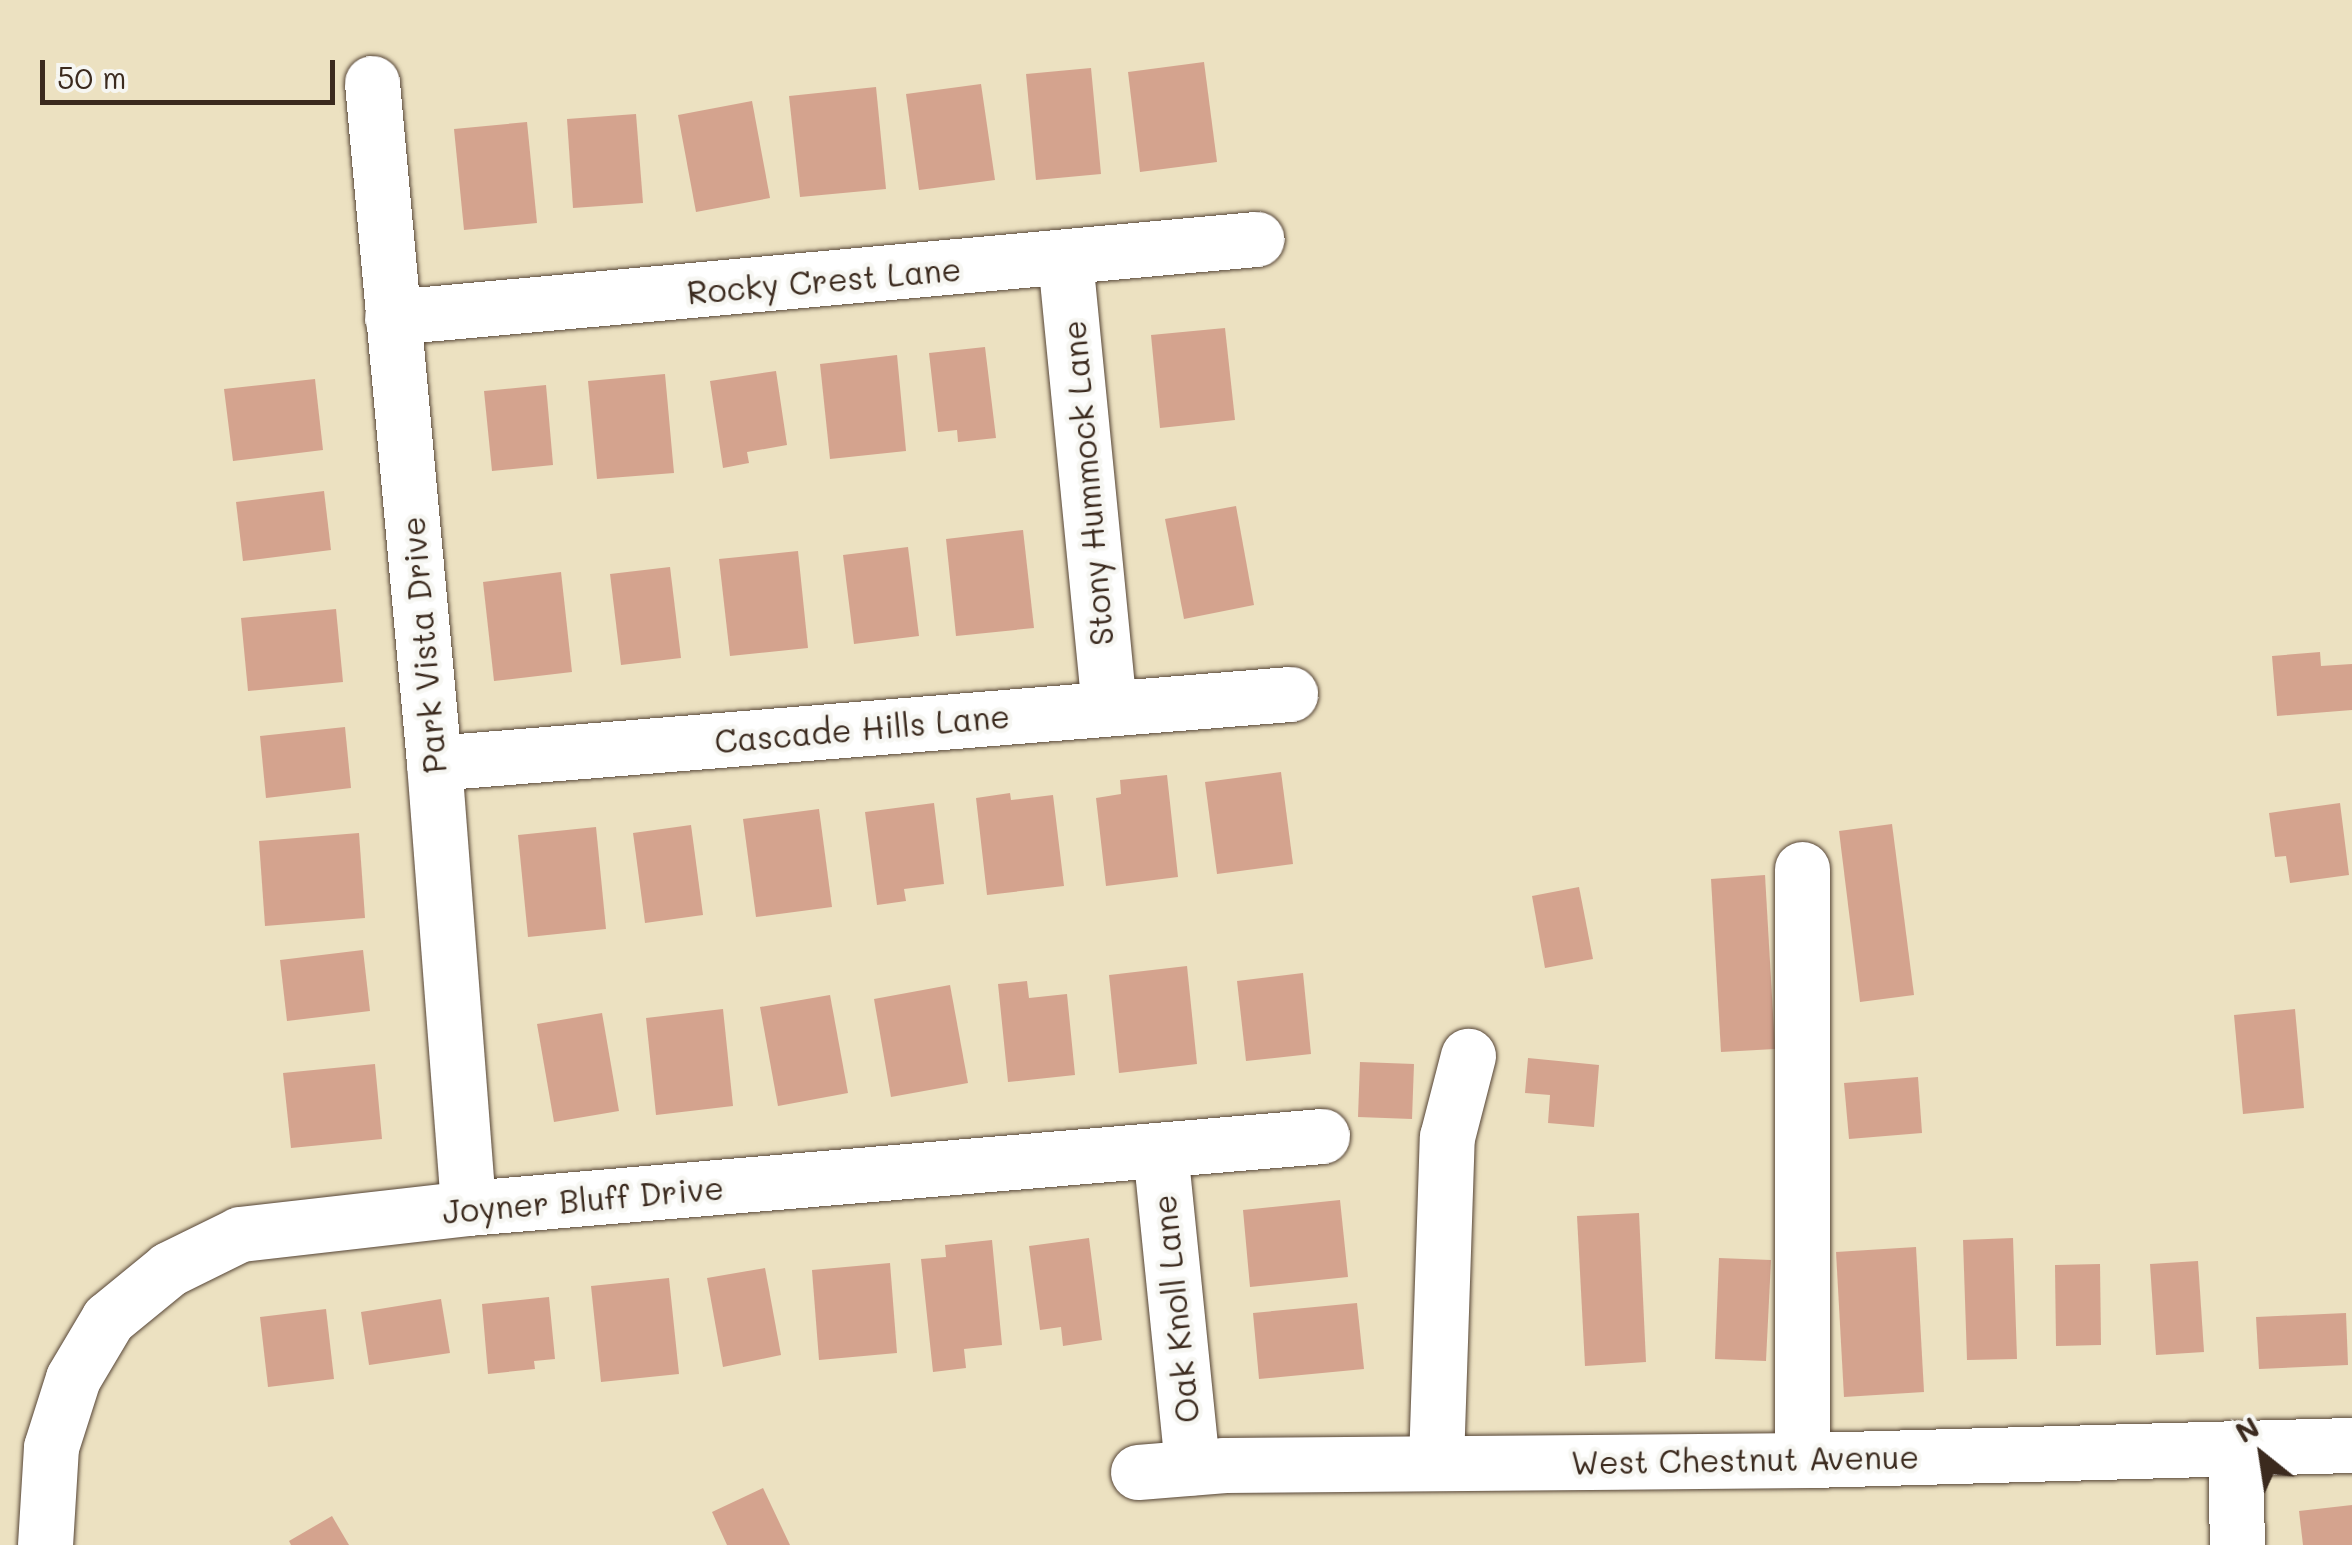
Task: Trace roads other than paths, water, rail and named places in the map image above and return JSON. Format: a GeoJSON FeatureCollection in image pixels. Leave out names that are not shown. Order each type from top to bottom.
{"type":"FeatureCollection","features":[{"type":"Feature","properties":{"kind":"street","name":"Park Vista Drive"},"geometry":{"type":"LineString","coordinates":[[372,83],[434,763],[468,1208]]}},
{"type":"Feature","properties":{"kind":"street","name":"Rocky Crest Lane"},"geometry":{"type":"LineString","coordinates":[[392,318],[1256,239]]}},
{"type":"Feature","properties":{"kind":"street","name":"Stony Hummock Lane"},"geometry":{"type":"LineString","coordinates":[[1065,258],[1108,708]]}},
{"type":"Feature","properties":{"kind":"street","name":"Cascade Hills Lane"},"geometry":{"type":"LineString","coordinates":[[434,763],[1290,694]]}},
{"type":"Feature","properties":{"kind":"street"},"geometry":{"type":"LineString","coordinates":[[1802,870],[1802,1460]]}},
{"type":"Feature","properties":{"kind":"street"},"geometry":{"type":"LineString","coordinates":[[1436,1462],[1448,1138],[1468,1056]]}},
{"type":"Feature","properties":{"kind":"street","name":"Joyner Bluff Drive"},"geometry":{"type":"LineString","coordinates":[[45,1545],[51,1447],[73,1378],[108,1319],[169,1269],[240,1234],[468,1208],[1322,1136]]}},
{"type":"Feature","properties":{"kind":"street","name":"Oak Knoll Lane"},"geometry":{"type":"LineString","coordinates":[[1160,1150],[1192,1468]]}},
{"type":"Feature","properties":{"kind":"street","name":"West Chestnut Avenue"},"geometry":{"type":"LineString","coordinates":[[1138,1472],[1436,1462],[1802,1460],[2235,1451],[2352,1445]]}},
{"type":"Feature","properties":{"kind":"street"},"geometry":{"type":"LineString","coordinates":[[2235,1451],[2238,1545]]}}]}
